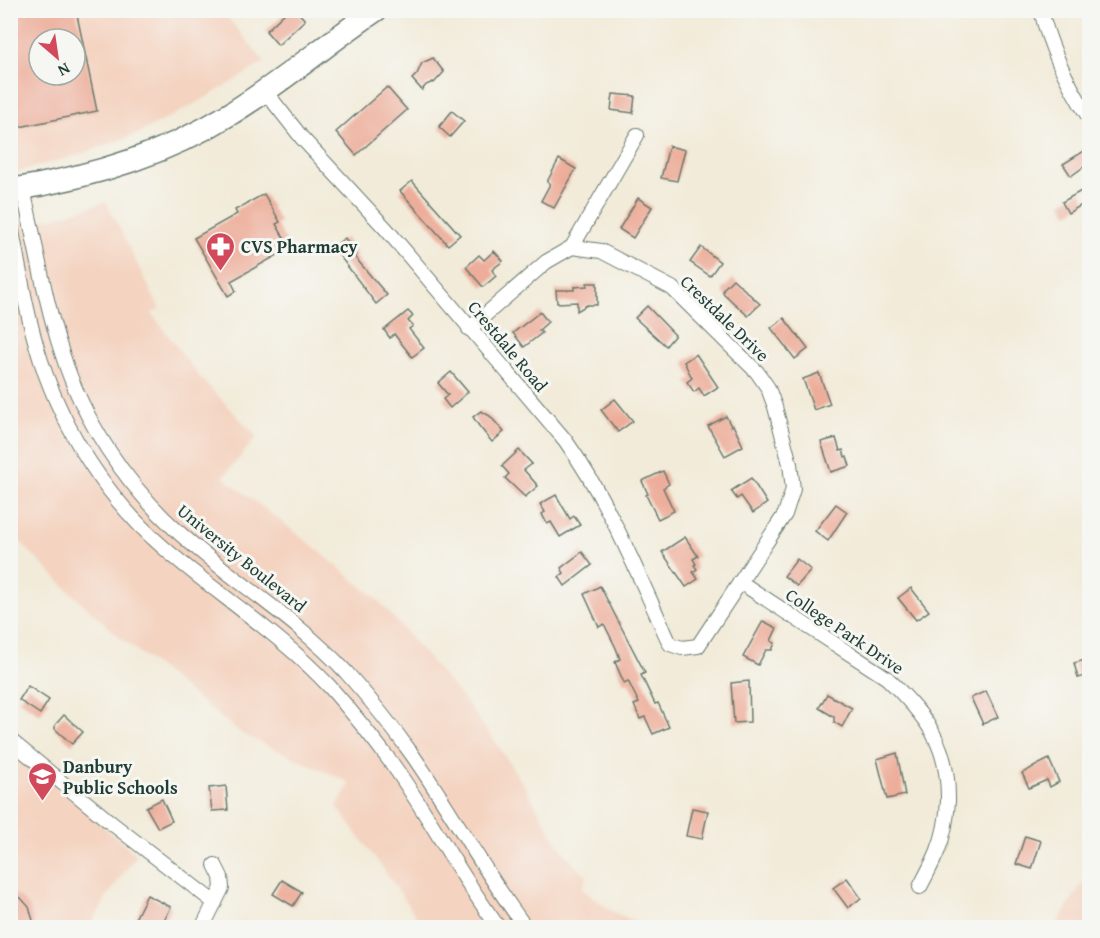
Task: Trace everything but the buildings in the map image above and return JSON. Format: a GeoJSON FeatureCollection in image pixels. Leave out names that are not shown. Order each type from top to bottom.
{"type":"FeatureCollection","features":[{"type":"Feature","properties":{"kind":"main road"},"geometry":{"type":"LineString","coordinates":[[12,192],[86,175],[151,154],[229,115],[376,10]]}},
{"type":"Feature","properties":{"kind":"street"},"geometry":{"type":"LineString","coordinates":[[1041,10],[1055,55],[1073,93],[1089,119]]}},
{"type":"Feature","properties":{"kind":"street","name":"Crestdale Road"},"geometry":{"type":"LineString","coordinates":[[265,91],[302,138],[387,230],[565,441],[585,468],[603,502],[670,644],[682,648]]}},
{"type":"Feature","properties":{"kind":"street"},"geometry":{"type":"LineString","coordinates":[[469,329],[546,262],[572,248],[637,135]]}},
{"type":"Feature","properties":{"kind":"street","name":"University Boulevard"},"geometry":{"type":"LineString","coordinates":[[12,192],[25,199],[54,325],[69,372],[95,428],[114,459],[155,509],[176,530],[295,624],[321,647],[360,688],[411,753],[491,878],[526,927]]}},
{"type":"Feature","properties":{"kind":"street"},"geometry":{"type":"LineString","coordinates":[[10,219],[25,300],[41,361],[66,420],[96,472],[116,498],[161,546],[281,641],[306,663],[343,703],[393,766],[499,927]]}},
{"type":"Feature","properties":{"kind":"street","name":"Crestdale Drive"},"geometry":{"type":"LineString","coordinates":[[572,248],[601,251],[672,288],[757,372],[768,388],[775,407],[790,464],[793,489],[785,514],[698,646],[682,648]]}},
{"type":"Feature","properties":{"kind":"street","name":"College Park Drive"},"geometry":{"type":"LineString","coordinates":[[740,582],[887,678],[926,720],[941,749],[948,780],[947,814],[939,849],[920,887]]}},
{"type":"Feature","properties":{"kind":"street"},"geometry":{"type":"LineString","coordinates":[[10,740],[110,822],[215,903]]}},
{"type":"Feature","properties":{"kind":"street"},"geometry":{"type":"LineString","coordinates":[[202,927],[222,888],[215,865]]}},
{"type":"Feature","properties":{"kind":"shaded area"},"geometry":{"type":"Polygon","coordinates":[[[11,11],[222,11],[265,62],[202,100],[138,134],[71,157],[11,174],[11,11]]]}},
{"type":"Feature","properties":{"kind":"shaded area"},"geometry":{"type":"Polygon","coordinates":[[[106,202],[160,309],[152,314],[198,375],[257,437],[223,477],[312,545],[379,601],[468,705],[497,744],[560,847],[577,868],[587,875],[582,889],[612,911],[645,927],[423,927],[337,807],[350,783],[242,734],[117,635],[11,533],[10,226],[56,217],[106,202]]]}},
{"type":"Feature","properties":{"kind":"shaded area","name":"Danbury Public Schools"},"geometry":{"type":"Polygon","coordinates":[[[10,748],[137,855],[108,895],[90,927],[11,927],[10,748]]]}},
{"type":"Feature","properties":{"kind":"shaded area"},"geometry":{"type":"Polygon","coordinates":[[[1089,873],[1089,927],[1055,927],[1089,873]]]}},
{"type":"Feature","properties":{"kind":"place","name":"CVS Pharmacy"},"geometry":{"type":"Point","coordinates":[220,272]}},
{"type":"Feature","properties":{"kind":"place","name":"Danbury Public Schools"},"geometry":{"type":"Point","coordinates":[42,802]}}]}
